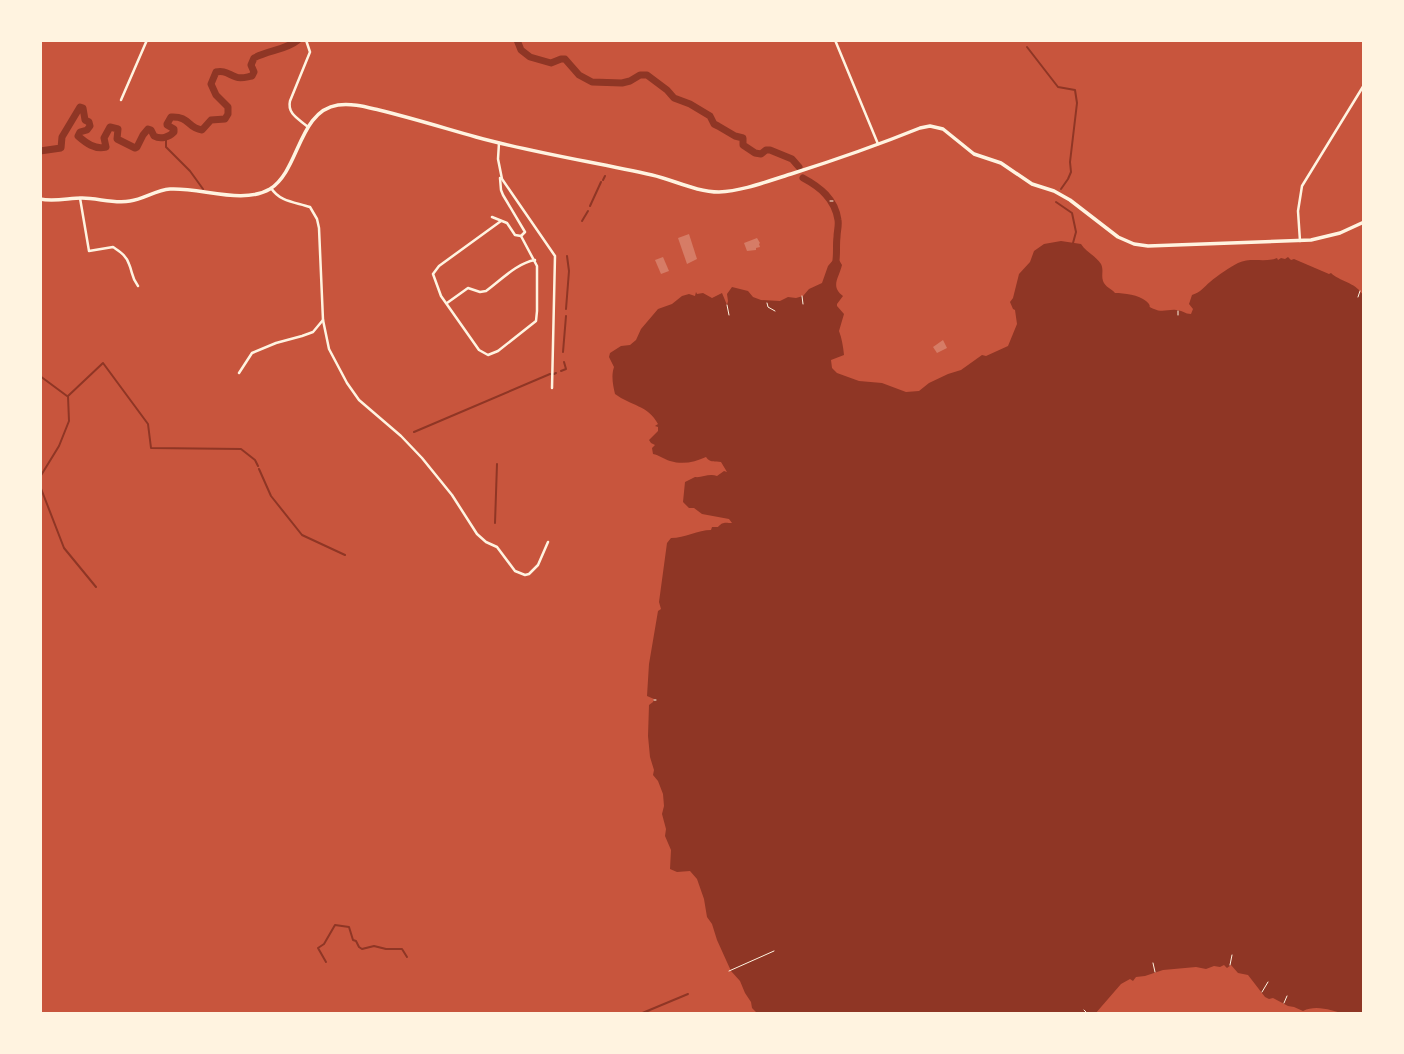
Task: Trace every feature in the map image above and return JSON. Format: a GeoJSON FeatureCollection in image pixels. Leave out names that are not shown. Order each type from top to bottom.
{"type":"FeatureCollection","features":[{"type":"Feature","properties":{"kind":"main road"},"geometry":{"type":"LineString","coordinates":[[40,200],[80,198],[121,202],[171,189],[242,195],[264,191],[282,177],[308,127],[323,111],[331,107],[351,105],[403,116],[499,143],[655,175],[714,192],[765,183],[930,126],[943,129],[974,154],[1001,163],[1032,184],[1062,195],[1112,234],[1139,245],[1300,241],[1334,235],[1364,222]]}},
{"type":"Feature","properties":{"kind":"street"},"geometry":{"type":"LineString","coordinates":[[121,100],[147,40]]}},
{"type":"Feature","properties":{"kind":"street"},"geometry":{"type":"LineString","coordinates":[[306,40],[310,52],[289,107],[290,112],[308,127]]}},
{"type":"Feature","properties":{"kind":"street"},"geometry":{"type":"LineString","coordinates":[[835,40],[878,144]]}},
{"type":"Feature","properties":{"kind":"street"},"geometry":{"type":"LineString","coordinates":[[1300,241],[1298,211],[1302,186],[1364,85]]}},
{"type":"Feature","properties":{"kind":"street"},"geometry":{"type":"LineString","coordinates":[[499,143],[501,190],[525,229],[521,236]]}},
{"type":"Feature","properties":{"kind":"street"},"geometry":{"type":"LineString","coordinates":[[500,175],[555,256],[552,388]]}},
{"type":"Feature","properties":{"kind":"street"},"geometry":{"type":"LineString","coordinates":[[271,188],[275,195],[282,199],[310,207],[317,219],[323,320],[329,349],[359,400],[422,458],[452,495],[477,534],[497,547],[515,571],[529,574],[538,565],[548,542]]}},
{"type":"Feature","properties":{"kind":"street"},"geometry":{"type":"LineString","coordinates":[[80,198],[89,251],[113,247],[124,254],[138,286]]}},
{"type":"Feature","properties":{"kind":"street"},"geometry":{"type":"LineString","coordinates":[[492,217],[507,223],[515,235],[521,236]]}},
{"type":"Feature","properties":{"kind":"street"},"geometry":{"type":"LineString","coordinates":[[501,221],[433,274],[441,296],[479,350],[488,355],[498,351],[536,321],[538,270],[521,236]]}},
{"type":"Feature","properties":{"kind":"street"},"geometry":{"type":"LineString","coordinates":[[447,303],[468,288],[486,291],[519,266],[535,260]]}},
{"type":"Feature","properties":{"kind":"street"},"geometry":{"type":"LineString","coordinates":[[239,373],[252,353],[275,342],[313,332],[323,320]]}},
{"type":"Feature","properties":{"kind":"path"},"geometry":{"type":"LineString","coordinates":[[1358,297],[1360,291]]}},
{"type":"Feature","properties":{"kind":"path"},"geometry":{"type":"LineString","coordinates":[[802,296],[803,304]]}},
{"type":"Feature","properties":{"kind":"path"},"geometry":{"type":"LineString","coordinates":[[767,303],[768,307],[775,311]]}},
{"type":"Feature","properties":{"kind":"path"},"geometry":{"type":"LineString","coordinates":[[727,305],[729,315]]}},
{"type":"Feature","properties":{"kind":"path"},"geometry":{"type":"LineString","coordinates":[[729,971],[774,951]]}},
{"type":"Feature","properties":{"kind":"path"},"geometry":{"type":"LineString","coordinates":[[1230,965],[1232,956]]}},
{"type":"Feature","properties":{"kind":"path"},"geometry":{"type":"LineString","coordinates":[[1153,963],[1155,971]]}},
{"type":"Feature","properties":{"kind":"path"},"geometry":{"type":"LineString","coordinates":[[1262,992],[1268,982]]}},
{"type":"Feature","properties":{"kind":"path"},"geometry":{"type":"LineString","coordinates":[[1284,1003],[1287,996]]}},
{"type":"Feature","properties":{"kind":"path"},"geometry":{"type":"LineString","coordinates":[[1084,1010],[1088,1014]]}},
{"type":"Feature","properties":{"kind":"shaded area"},"geometry":{"type":"Polygon","coordinates":[[[1061,241],[1081,244],[1101,264],[1102,279],[1115,293],[1139,297],[1150,307],[1160,311],[1178,310],[1191,314],[1193,309],[1189,304],[1192,295],[1231,267],[1248,260],[1278,260],[1288,257],[1331,273],[1364,294],[1364,1014],[1346,1014],[1319,1008],[1303,1011],[1288,1006],[1265,997],[1248,975],[1238,973],[1231,965],[1227,968],[1224,965],[1206,969],[1196,967],[1163,970],[1136,977],[1133,981],[1130,979],[1121,984],[1095,1014],[758,1014],[752,1008],[740,981],[731,971],[707,917],[697,879],[690,871],[677,872],[670,869],[671,850],[665,836],[662,814],[663,794],[653,775],[648,736],[649,705],[654,699],[647,696],[649,664],[658,611],[661,609],[659,602],[667,543],[671,538],[711,530],[723,523],[732,523],[729,519],[702,514],[689,508],[683,502],[685,482],[695,477],[717,476],[727,472],[721,462],[711,461],[706,457],[680,463],[653,454],[652,448],[655,445],[649,440],[658,431],[655,426],[658,424],[644,409],[615,394],[612,377],[614,367],[610,353],[621,346],[630,345],[658,309],[672,304],[682,296],[695,296],[696,292],[712,298],[722,293],[727,305],[727,294],[732,287],[748,291],[761,300],[796,298],[822,283],[828,266],[834,259],[839,260],[842,265],[836,285],[843,296],[837,306],[844,314],[839,331],[844,355],[831,360],[832,368],[837,373],[859,381],[882,383],[906,392],[919,391],[929,383],[961,370],[982,355],[986,356],[1008,346],[1017,324],[1015,310],[1010,302],[1019,274],[1030,262],[1034,251],[1044,244],[1061,241]]]}},
{"type":"Feature","properties":{"kind":"building"},"geometry":{"type":"Polygon","coordinates":[[[689,234],[697,259],[687,264],[678,238],[689,234]]]}},
{"type":"Feature","properties":{"kind":"building"},"geometry":{"type":"Polygon","coordinates":[[[757,238],[760,247],[747,251],[744,243],[757,238]]]}},
{"type":"Feature","properties":{"kind":"building"},"geometry":{"type":"Polygon","coordinates":[[[663,257],[669,271],[661,274],[655,260],[663,257]]]}},
{"type":"Feature","properties":{"kind":"building"},"geometry":{"type":"Polygon","coordinates":[[[943,340],[947,348],[937,353],[933,347],[943,340]]]}},
{"type":"Feature","properties":{"kind":"waterway"},"geometry":{"type":"LineString","coordinates":[[40,151],[61,148],[62,137],[80,107],[83,108],[85,120],[90,126],[78,136],[98,148],[106,147],[104,138],[110,127],[118,129],[117,139],[135,148],[148,129],[159,138],[172,134],[174,129],[167,125],[171,117],[182,118],[202,130],[211,120],[225,119],[228,114],[228,107],[216,95],[211,84],[216,72],[240,78],[252,76],[254,72],[251,65],[254,58],[298,40]]}},
{"type":"Feature","properties":{"kind":"waterway"},"geometry":{"type":"LineString","coordinates":[[517,40],[521,50],[530,57],[551,63],[565,59],[579,75],[592,82],[622,83],[640,75],[647,75],[674,98],[690,104],[710,116],[714,124],[743,138],[743,145],[755,153],[761,154],[770,150],[792,159],[799,167]]}},
{"type":"Feature","properties":{"kind":"waterway"},"geometry":{"type":"LineString","coordinates":[[1027,47],[1058,87],[1075,90],[1077,103],[1071,172],[1061,189]]}},
{"type":"Feature","properties":{"kind":"waterway"},"geometry":{"type":"LineString","coordinates":[[166,137],[166,147],[190,171],[203,189]]}},
{"type":"Feature","properties":{"kind":"waterway"},"geometry":{"type":"LineString","coordinates":[[603,180],[605,176]]}},
{"type":"Feature","properties":{"kind":"waterway"},"geometry":{"type":"LineString","coordinates":[[803,178],[821,190],[834,206],[838,222],[836,260]]}},
{"type":"Feature","properties":{"kind":"waterway"},"geometry":{"type":"LineString","coordinates":[[590,206],[601,182]]}},
{"type":"Feature","properties":{"kind":"waterway"},"geometry":{"type":"LineString","coordinates":[[1056,202],[1072,213],[1076,232],[1073,243]]}},
{"type":"Feature","properties":{"kind":"waterway"},"geometry":{"type":"LineString","coordinates":[[582,221],[588,211]]}},
{"type":"Feature","properties":{"kind":"waterway"},"geometry":{"type":"LineString","coordinates":[[566,309],[569,271],[567,256]]}},
{"type":"Feature","properties":{"kind":"waterway"},"geometry":{"type":"LineString","coordinates":[[563,352],[566,316]]}},
{"type":"Feature","properties":{"kind":"waterway"},"geometry":{"type":"LineString","coordinates":[[561,371],[566,369],[564,362]]}},
{"type":"Feature","properties":{"kind":"waterway"},"geometry":{"type":"LineString","coordinates":[[40,477],[59,446],[69,421],[68,396],[103,363],[148,424],[151,448],[241,449],[255,460],[258,466]]}},
{"type":"Feature","properties":{"kind":"waterway"},"geometry":{"type":"LineString","coordinates":[[414,432],[550,374]]}},
{"type":"Feature","properties":{"kind":"waterway"},"geometry":{"type":"LineString","coordinates":[[40,376],[67,396]]}},
{"type":"Feature","properties":{"kind":"waterway"},"geometry":{"type":"LineString","coordinates":[[495,523],[497,464]]}},
{"type":"Feature","properties":{"kind":"waterway"},"geometry":{"type":"LineString","coordinates":[[259,469],[271,496],[302,535],[345,555]]}},
{"type":"Feature","properties":{"kind":"waterway"},"geometry":{"type":"LineString","coordinates":[[40,486],[64,548],[96,587]]}},
{"type":"Feature","properties":{"kind":"waterway"},"geometry":{"type":"LineString","coordinates":[[326,962],[318,948],[324,944],[335,925],[349,927],[353,940],[362,949],[374,946],[402,949],[407,957]]}},
{"type":"Feature","properties":{"kind":"waterway"},"geometry":{"type":"LineString","coordinates":[[640,1014],[688,994]]}},
{"type":"Feature","properties":{"kind":"waterway"},"geometry":{"type":"LineString","coordinates":[[646,1012],[655,1014]]}}]}
